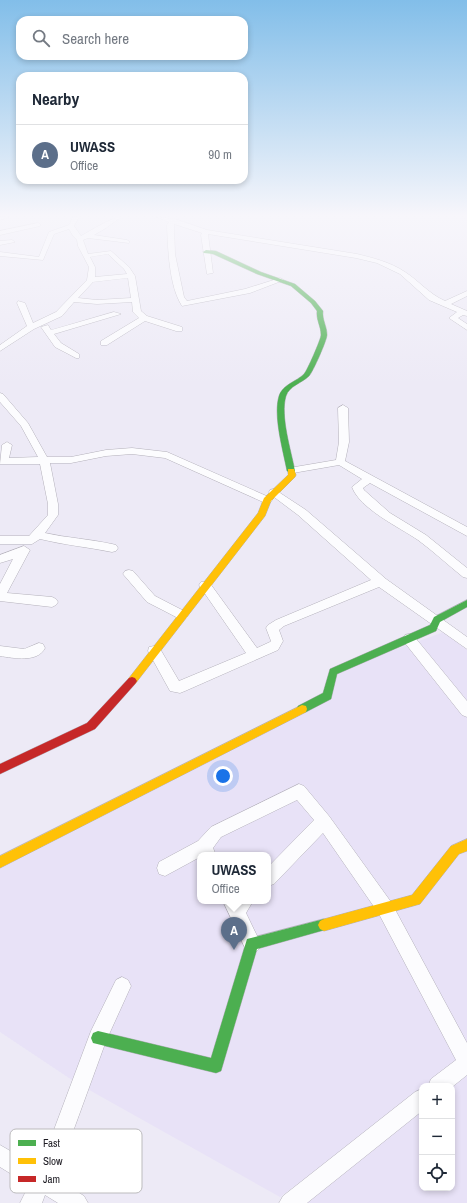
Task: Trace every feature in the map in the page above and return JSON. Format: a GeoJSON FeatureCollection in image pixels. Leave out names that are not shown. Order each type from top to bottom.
{"type":"FeatureCollection","features":[{"type":"Feature","properties":{"kind":"street"},"geometry":{"type":"LineString","coordinates":[[0,349],[10,340],[31,327],[59,314],[74,300],[91,280],[92,273]]}},
{"type":"Feature","properties":{"kind":"street"},"geometry":{"type":"LineString","coordinates":[[130,273],[132,276],[137,312],[144,318],[179,329]]}},
{"type":"Feature","properties":{"kind":"street"},"geometry":{"type":"LineString","coordinates":[[176,273],[180,297],[185,304],[247,291],[280,280]]}},
{"type":"Feature","properties":{"kind":"street"},"geometry":{"type":"LineString","coordinates":[[0,769],[91,726],[126,688],[262,514],[270,496],[292,475],[293,470],[289,460],[282,419],[283,395],[292,383],[308,374],[324,336],[319,318],[320,310],[293,285],[259,273]]}},
{"type":"Feature","properties":{"kind":"street"},"geometry":{"type":"LineString","coordinates":[[402,273],[414,285],[444,305],[465,313]]}},
{"type":"Feature","properties":{"kind":"street"},"geometry":{"type":"LineString","coordinates":[[91,280],[132,276]]}},
{"type":"Feature","properties":{"kind":"street"},"geometry":{"type":"LineString","coordinates":[[444,305],[467,293]]}},
{"type":"Feature","properties":{"kind":"street"},"geometry":{"type":"LineString","coordinates":[[74,300],[97,302],[136,300]]}},
{"type":"Feature","properties":{"kind":"street"},"geometry":{"type":"LineString","coordinates":[[21,303],[31,327]]}},
{"type":"Feature","properties":{"kind":"street"},"geometry":{"type":"LineString","coordinates":[[465,313],[453,318],[467,328]]}},
{"type":"Feature","properties":{"kind":"street"},"geometry":{"type":"LineString","coordinates":[[49,333],[117,314]]}},
{"type":"Feature","properties":{"kind":"street"},"geometry":{"type":"LineString","coordinates":[[104,343],[144,318]]}},
{"type":"Feature","properties":{"kind":"street"},"geometry":{"type":"LineString","coordinates":[[42,323],[58,345],[76,356]]}},
{"type":"Feature","properties":{"kind":"street"},"geometry":{"type":"LineString","coordinates":[[0,396],[25,424],[44,460],[53,504],[53,515],[22,552],[0,596],[52,602]]}},
{"type":"Feature","properties":{"kind":"street"},"geometry":{"type":"LineString","coordinates":[[340,462],[344,442],[343,408]]}},
{"type":"Feature","properties":{"kind":"street"},"geometry":{"type":"LineString","coordinates":[[7,445],[1,461],[71,460],[106,453],[132,452],[167,455],[298,508],[380,581],[437,620],[467,644]]}},
{"type":"Feature","properties":{"kind":"street"},"geometry":{"type":"LineString","coordinates":[[293,470],[340,462],[467,532]]}},
{"type":"Feature","properties":{"kind":"street"},"geometry":{"type":"LineString","coordinates":[[370,478],[357,487],[359,492],[386,516],[422,538],[467,574]]}},
{"type":"Feature","properties":{"kind":"street"},"geometry":{"type":"LineString","coordinates":[[0,540],[35,537],[66,542],[84,542],[112,548]]}},
{"type":"Feature","properties":{"kind":"street"},"geometry":{"type":"LineString","coordinates":[[0,559],[22,552]]}},
{"type":"Feature","properties":{"kind":"street"},"geometry":{"type":"LineString","coordinates":[[129,574],[150,599],[182,615]]}},
{"type":"Feature","properties":{"kind":"street"},"geometry":{"type":"LineString","coordinates":[[154,652],[170,682],[177,687],[255,655],[277,643],[272,630],[273,626],[380,581]]}},
{"type":"Feature","properties":{"kind":"street"},"geometry":{"type":"LineString","coordinates":[[205,585],[255,655]]}},
{"type":"Feature","properties":{"kind":"street"},"geometry":{"type":"LineString","coordinates":[[0,862],[327,696],[334,672],[433,628],[437,620],[467,603]]}},
{"type":"Feature","properties":{"kind":"street"},"geometry":{"type":"LineString","coordinates":[[409,639],[467,711]]}},
{"type":"Feature","properties":{"kind":"street"},"geometry":{"type":"LineString","coordinates":[[0,651],[25,654],[39,648]]}},
{"type":"Feature","properties":{"kind":"street"},"geometry":{"type":"LineString","coordinates":[[206,851],[216,832],[299,791],[324,821],[385,908],[467,1062],[442,1083]]}},
{"type":"Feature","properties":{"kind":"street"},"geometry":{"type":"LineString","coordinates":[[271,875],[324,821]]}},
{"type":"Feature","properties":{"kind":"street"},"geometry":{"type":"LineString","coordinates":[[252,944],[416,900],[455,850],[467,845]]}},
{"type":"Feature","properties":{"kind":"street"},"geometry":{"type":"LineString","coordinates":[[165,868],[197,855]]}},
{"type":"Feature","properties":{"kind":"street"},"geometry":{"type":"LineString","coordinates":[[98,1038],[216,1066],[252,944],[238,904]]}},
{"type":"Feature","properties":{"kind":"street"},"geometry":{"type":"LineString","coordinates":[[64,1129],[98,1038],[122,986]]}},
{"type":"Feature","properties":{"kind":"street"},"geometry":{"type":"LineString","coordinates":[[290,1203],[419,1101]]}},
{"type":"Feature","properties":{"kind":"street"},"geometry":{"type":"LineString","coordinates":[[0,1155],[10,1161]]}},
{"type":"Feature","properties":{"kind":"street"},"geometry":{"type":"LineString","coordinates":[[31,1203],[36,1193]]}},
{"type":"Feature","properties":{"kind":"street"},"geometry":{"type":"LineString","coordinates":[[62,1193],[77,1203]]}},
{"type":"Feature","properties":{"kind":"shaded area"},"geometry":{"type":"Polygon","coordinates":[[[444,632],[467,650],[467,1059],[434,1083],[419,1083],[419,1094],[280,1197],[75,1082],[0,1032],[0,867],[327,696],[333,672],[444,632]]]}},
{"type":"Feature","properties":{"kind":"shaded area"},"geometry":{"type":"Polygon","coordinates":[[[467,1067],[467,1203],[292,1203],[419,1104],[419,1191],[455,1191],[454,1083],[467,1067]]]}},
{"type":"Feature","properties":{"kind":"traffic: fast"},"geometry":{"type":"LineString","coordinates":[[259,273],[293,285],[313,302],[320,311],[319,318],[324,335],[308,374],[289,387],[283,394],[281,401],[282,420],[291,471]]}},
{"type":"Feature","properties":{"kind":"traffic: fast"},"geometry":{"type":"LineString","coordinates":[[302,709],[327,696],[333,672],[433,628],[437,620],[467,603]]}},
{"type":"Feature","properties":{"kind":"traffic: fast"},"geometry":{"type":"LineString","coordinates":[[98,1038],[216,1066],[252,944],[324,925]]}},
{"type":"Feature","properties":{"kind":"traffic: slow"},"geometry":{"type":"LineString","coordinates":[[132,681],[262,514],[267,500],[292,475],[291,471]]}},
{"type":"Feature","properties":{"kind":"traffic: slow"},"geometry":{"type":"LineString","coordinates":[[0,862],[302,709]]}},
{"type":"Feature","properties":{"kind":"traffic: slow"},"geometry":{"type":"LineString","coordinates":[[324,925],[416,900],[455,850],[467,845]]}},
{"type":"Feature","properties":{"kind":"traffic: jam"},"geometry":{"type":"LineString","coordinates":[[0,769],[91,726],[132,681]]}},
{"type":"Feature","properties":{"kind":"place","name":"UWASS"},"geometry":{"type":"Point","coordinates":[234,950]}}]}
